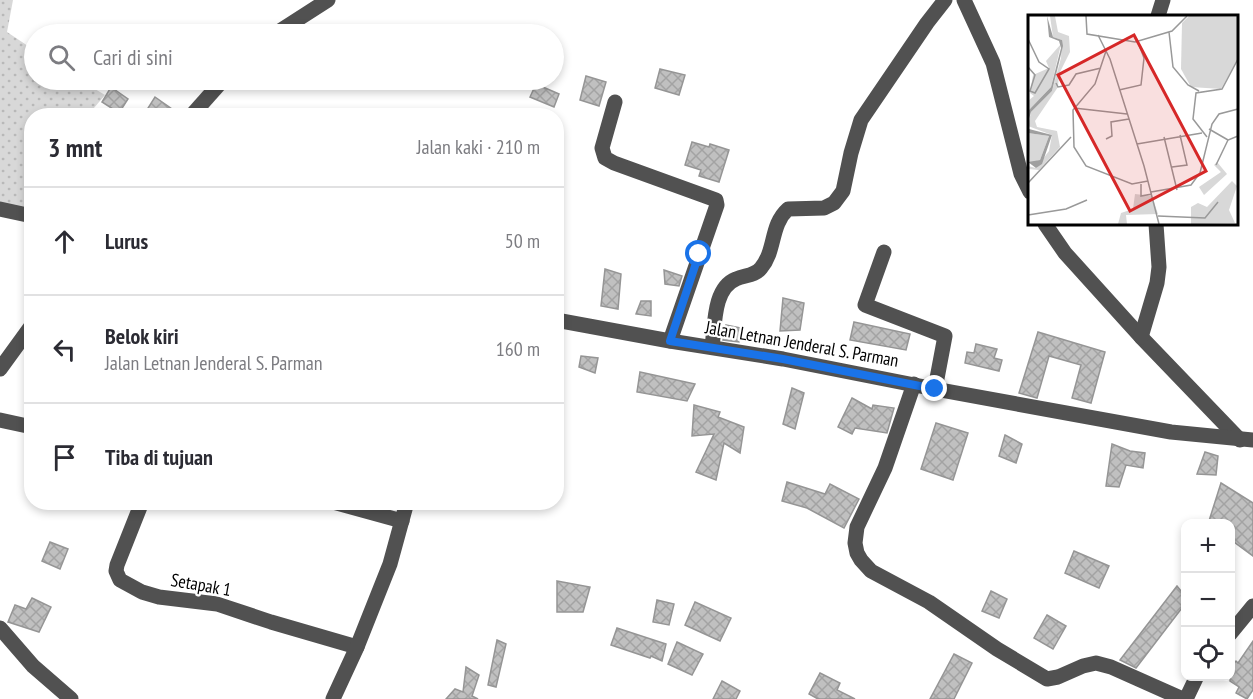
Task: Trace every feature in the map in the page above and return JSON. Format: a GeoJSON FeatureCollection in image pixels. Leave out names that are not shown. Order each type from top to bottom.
{"type":"FeatureCollection","features":[{"type":"Feature","properties":{"kind":"street"},"geometry":{"type":"LineString","coordinates":[[290,24],[327,0]]}},
{"type":"Feature","properties":{"kind":"street"},"geometry":{"type":"LineString","coordinates":[[712,347],[717,305],[726,287],[735,279],[751,276],[761,269],[778,220],[788,209],[824,208],[834,203],[843,191],[861,120],[945,0]]}},
{"type":"Feature","properties":{"kind":"street"},"geometry":{"type":"LineString","coordinates":[[964,0],[993,63],[1018,163],[1028,189]]}},
{"type":"Feature","properties":{"kind":"street"},"geometry":{"type":"LineString","coordinates":[[1158,15],[1164,0]]}},
{"type":"Feature","properties":{"kind":"street"},"geometry":{"type":"LineString","coordinates":[[197,108],[214,90]]}},
{"type":"Feature","properties":{"kind":"street"},"geometry":{"type":"LineString","coordinates":[[615,102],[602,148],[605,158],[716,200],[717,205],[670,341]]}},
{"type":"Feature","properties":{"kind":"street"},"geometry":{"type":"LineString","coordinates":[[0,209],[24,214]]}},
{"type":"Feature","properties":{"kind":"street"},"geometry":{"type":"LineString","coordinates":[[1046,225],[1065,253],[1140,338],[1247,440]]}},
{"type":"Feature","properties":{"kind":"street"},"geometry":{"type":"LineString","coordinates":[[1140,338],[1157,283],[1159,267],[1156,225]]}},
{"type":"Feature","properties":{"kind":"street"},"geometry":{"type":"LineString","coordinates":[[884,252],[865,305],[945,336],[935,389]]}},
{"type":"Feature","properties":{"kind":"street","name":"Jalan Letnan Jenderal S. Parman"},"geometry":{"type":"LineString","coordinates":[[564,321],[1171,432],[1247,440]]}},
{"type":"Feature","properties":{"kind":"street"},"geometry":{"type":"LineString","coordinates":[[0,369],[24,336]]}},
{"type":"Feature","properties":{"kind":"street"},"geometry":{"type":"LineString","coordinates":[[914,384],[885,468],[857,527],[856,553],[871,571],[929,602],[997,649],[1047,679],[1096,663],[1111,667],[1184,699],[1194,681]]}},
{"type":"Feature","properties":{"kind":"street"},"geometry":{"type":"LineString","coordinates":[[0,420],[24,425]]}},
{"type":"Feature","properties":{"kind":"street","name":"Setapak 1"},"geometry":{"type":"LineString","coordinates":[[139,510],[116,571],[120,580],[129,586],[159,597],[217,604],[357,646]]}},
{"type":"Feature","properties":{"kind":"street"},"geometry":{"type":"LineString","coordinates":[[362,510],[402,521]]}},
{"type":"Feature","properties":{"kind":"street"},"geometry":{"type":"LineString","coordinates":[[333,699],[390,564],[405,510]]}},
{"type":"Feature","properties":{"kind":"street"},"geometry":{"type":"LineString","coordinates":[[1235,628],[1253,606]]}},
{"type":"Feature","properties":{"kind":"street"},"geometry":{"type":"LineString","coordinates":[[0,628],[33,666],[71,699]]}},
{"type":"Feature","properties":{"kind":"shaded area"},"geometry":{"type":"Polygon","coordinates":[[[0,0],[13,0],[7,32],[24,43],[24,90],[97,90],[105,95],[94,108],[24,108],[24,214],[0,212],[0,0]]]}},
{"type":"Feature","properties":{"kind":"building"},"geometry":{"type":"Polygon","coordinates":[[[660,69],[685,75],[679,95],[655,88],[660,69]]]}},
{"type":"Feature","properties":{"kind":"building"},"geometry":{"type":"Polygon","coordinates":[[[586,76],[606,82],[599,106],[580,100],[586,76]]]}},
{"type":"Feature","properties":{"kind":"building"},"geometry":{"type":"Polygon","coordinates":[[[109,90],[115,90],[128,99],[122,108],[111,108],[102,102],[109,90]]]}},
{"type":"Feature","properties":{"kind":"building"},"geometry":{"type":"Polygon","coordinates":[[[533,90],[550,90],[559,94],[554,107],[530,97],[533,90]]]}},
{"type":"Feature","properties":{"kind":"building"},"geometry":{"type":"Polygon","coordinates":[[[155,97],[171,108],[148,108],[155,97]]]}},
{"type":"Feature","properties":{"kind":"building"},"geometry":{"type":"Polygon","coordinates":[[[692,142],[709,147],[710,144],[729,150],[719,182],[699,176],[701,170],[685,165],[692,142]]]}},
{"type":"Feature","properties":{"kind":"building"},"geometry":{"type":"Polygon","coordinates":[[[605,269],[621,274],[618,309],[601,306],[605,269]]]}},
{"type":"Feature","properties":{"kind":"building"},"geometry":{"type":"Polygon","coordinates":[[[664,270],[682,276],[679,286],[665,284],[664,270]]]}},
{"type":"Feature","properties":{"kind":"building"},"geometry":{"type":"Polygon","coordinates":[[[783,298],[804,303],[800,330],[780,331],[783,298]]]}},
{"type":"Feature","properties":{"kind":"building"},"geometry":{"type":"Polygon","coordinates":[[[641,301],[651,301],[651,316],[636,314],[641,301]]]}},
{"type":"Feature","properties":{"kind":"building"},"geometry":{"type":"Polygon","coordinates":[[[854,322],[910,334],[906,350],[850,340],[854,322]]]}},
{"type":"Feature","properties":{"kind":"building"},"geometry":{"type":"Polygon","coordinates":[[[726,325],[741,328],[739,342],[723,340],[726,325]]]}},
{"type":"Feature","properties":{"kind":"building"},"geometry":{"type":"Polygon","coordinates":[[[1038,332],[1105,352],[1091,403],[1072,398],[1081,365],[1049,356],[1037,398],[1019,393],[1038,332]]]}},
{"type":"Feature","properties":{"kind":"building"},"geometry":{"type":"Polygon","coordinates":[[[976,344],[997,349],[994,358],[1002,360],[999,371],[965,363],[967,352],[974,353],[976,344]]]}},
{"type":"Feature","properties":{"kind":"building"},"geometry":{"type":"Polygon","coordinates":[[[581,356],[598,358],[595,373],[579,367],[581,356]]]}},
{"type":"Feature","properties":{"kind":"building"},"geometry":{"type":"Polygon","coordinates":[[[640,372],[695,384],[687,401],[637,392],[640,372]]]}},
{"type":"Feature","properties":{"kind":"building"},"geometry":{"type":"Polygon","coordinates":[[[792,388],[804,393],[795,429],[783,424],[792,388]]]}},
{"type":"Feature","properties":{"kind":"building"},"geometry":{"type":"Polygon","coordinates":[[[852,398],[872,409],[873,405],[894,408],[887,433],[855,428],[852,434],[838,427],[852,398]]]}},
{"type":"Feature","properties":{"kind":"building"},"geometry":{"type":"Polygon","coordinates":[[[694,405],[720,412],[718,417],[744,427],[740,453],[724,443],[716,480],[696,472],[714,434],[692,436],[694,405]]]}},
{"type":"Feature","properties":{"kind":"building"},"geometry":{"type":"Polygon","coordinates":[[[936,423],[968,433],[953,480],[921,469],[936,423]]]}},
{"type":"Feature","properties":{"kind":"building"},"geometry":{"type":"Polygon","coordinates":[[[1005,435],[1022,444],[1016,463],[999,456],[1005,435]]]}},
{"type":"Feature","properties":{"kind":"building"},"geometry":{"type":"Polygon","coordinates":[[[1112,444],[1130,451],[1145,453],[1143,468],[1126,465],[1119,487],[1106,486],[1112,444]]]}},
{"type":"Feature","properties":{"kind":"building"},"geometry":{"type":"Polygon","coordinates":[[[1205,452],[1218,456],[1216,475],[1197,474],[1205,452]]]}},
{"type":"Feature","properties":{"kind":"building"},"geometry":{"type":"Polygon","coordinates":[[[787,482],[825,494],[830,484],[859,499],[844,528],[807,508],[782,501],[787,482]]]}},
{"type":"Feature","properties":{"kind":"building"},"geometry":{"type":"Polygon","coordinates":[[[1221,483],[1253,503],[1253,556],[1235,543],[1235,519],[1210,519],[1221,483]]]}},
{"type":"Feature","properties":{"kind":"building"},"geometry":{"type":"Polygon","coordinates":[[[50,542],[68,549],[60,569],[42,561],[50,542]]]}},
{"type":"Feature","properties":{"kind":"building"},"geometry":{"type":"Polygon","coordinates":[[[1074,551],[1109,566],[1099,588],[1065,573],[1074,551]]]}},
{"type":"Feature","properties":{"kind":"building"},"geometry":{"type":"Polygon","coordinates":[[[557,581],[590,587],[583,612],[557,612],[557,581]]]}},
{"type":"Feature","properties":{"kind":"building"},"geometry":{"type":"Polygon","coordinates":[[[1177,586],[1181,591],[1181,609],[1136,668],[1120,660],[1177,586]]]}},
{"type":"Feature","properties":{"kind":"building"},"geometry":{"type":"Polygon","coordinates":[[[991,591],[1007,599],[999,618],[982,611],[991,591]]]}},
{"type":"Feature","properties":{"kind":"building"},"geometry":{"type":"Polygon","coordinates":[[[32,598],[51,607],[39,632],[8,622],[15,605],[26,609],[32,598]]]}},
{"type":"Feature","properties":{"kind":"building"},"geometry":{"type":"Polygon","coordinates":[[[657,600],[674,604],[669,625],[653,622],[657,600]]]}},
{"type":"Feature","properties":{"kind":"building"},"geometry":{"type":"Polygon","coordinates":[[[695,602],[731,618],[720,641],[685,625],[695,602]]]}},
{"type":"Feature","properties":{"kind":"building"},"geometry":{"type":"Polygon","coordinates":[[[1047,615],[1066,626],[1053,649],[1034,638],[1047,615]]]}},
{"type":"Feature","properties":{"kind":"building"},"geometry":{"type":"Polygon","coordinates":[[[617,628],[666,644],[662,661],[611,645],[617,628]]]}},
{"type":"Feature","properties":{"kind":"building"},"geometry":{"type":"Polygon","coordinates":[[[497,640],[506,644],[496,687],[488,685],[497,640]]]}},
{"type":"Feature","properties":{"kind":"building"},"geometry":{"type":"Polygon","coordinates":[[[1253,641],[1253,690],[1247,699],[1236,693],[1239,687],[1230,681],[1235,681],[1235,662],[1238,663],[1253,641]]]}},
{"type":"Feature","properties":{"kind":"building"},"geometry":{"type":"Polygon","coordinates":[[[677,642],[703,654],[692,675],[668,664],[677,642]]]}},
{"type":"Feature","properties":{"kind":"building"},"geometry":{"type":"Polygon","coordinates":[[[954,654],[972,663],[954,699],[930,699],[954,654]]]}},
{"type":"Feature","properties":{"kind":"building"},"geometry":{"type":"Polygon","coordinates":[[[466,667],[479,675],[472,696],[478,699],[446,699],[455,689],[463,692],[466,667]]]}},
{"type":"Feature","properties":{"kind":"building"},"geometry":{"type":"Polygon","coordinates":[[[820,673],[840,683],[837,690],[855,699],[818,699],[809,694],[820,673]]]}},
{"type":"Feature","properties":{"kind":"building"},"geometry":{"type":"Polygon","coordinates":[[[722,681],[740,691],[736,699],[713,699],[722,681]]]}},
{"type":"Feature","properties":{"kind":"route"},"geometry":{"type":"LineString","coordinates":[[699,254],[670,341],[856,372],[935,389]]}}]}
